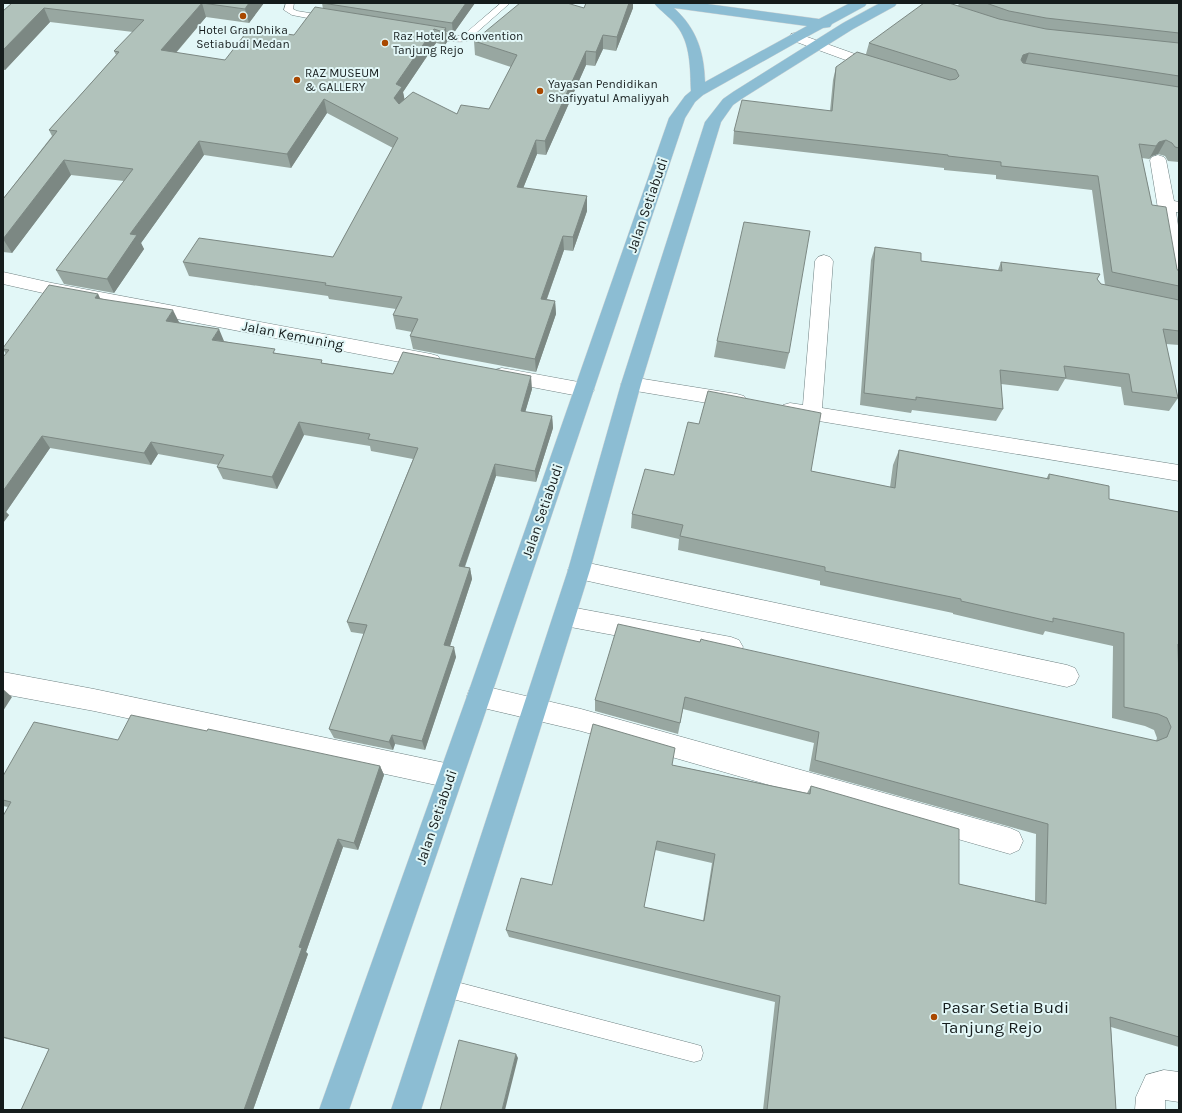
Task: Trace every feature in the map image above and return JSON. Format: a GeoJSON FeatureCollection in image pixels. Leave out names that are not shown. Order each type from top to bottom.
{"type":"FeatureCollection","features":[{"type":"Feature","properties":{"kind":"main road"},"geometry":{"type":"LineString","coordinates":[[661,3],[682,23],[694,46],[697,58],[698,92]]}},
{"type":"Feature","properties":{"kind":"main road"},"geometry":{"type":"LineString","coordinates":[[670,3],[821,23]]}},
{"type":"Feature","properties":{"kind":"main road","name":"Jalan Setiabudi"},"geometry":{"type":"LineString","coordinates":[[406,1110],[565,616],[631,384],[713,122],[728,102],[818,45],[846,19],[864,8],[890,3]]}},
{"type":"Feature","properties":{"kind":"main road"},"geometry":{"type":"LineString","coordinates":[[823,8],[846,19]]}},
{"type":"Feature","properties":{"kind":"main road","name":"Jalan Setiabudi"},"geometry":{"type":"LineString","coordinates":[[334,1110],[479,696],[677,118],[690,99],[698,92],[821,23],[846,19]]}},
{"type":"Feature","properties":{"kind":"street"},"geometry":{"type":"LineString","coordinates":[[796,37],[889,70]]}},
{"type":"Feature","properties":{"kind":"street"},"geometry":{"type":"LineString","coordinates":[[1158,160],[1172,206],[1179,282]]}},
{"type":"Feature","properties":{"kind":"street"},"geometry":{"type":"LineString","coordinates":[[812,414],[824,261]]}},
{"type":"Feature","properties":{"kind":"street","name":"Jalan Kemuning"},"geometry":{"type":"LineString","coordinates":[[3,278],[48,295],[451,365]]}},
{"type":"Feature","properties":{"kind":"street"},"geometry":{"type":"LineString","coordinates":[[482,371],[584,390]]}},
{"type":"Feature","properties":{"kind":"street"},"geometry":{"type":"LineString","coordinates":[[631,384],[1179,473]]}},
{"type":"Feature","properties":{"kind":"street"},"geometry":{"type":"LineString","coordinates":[[579,570],[1067,676]]}},
{"type":"Feature","properties":{"kind":"street"},"geometry":{"type":"LineString","coordinates":[[565,616],[702,641],[755,653]]}},
{"type":"Feature","properties":{"kind":"street"},"geometry":{"type":"LineString","coordinates":[[3,683],[102,702],[450,776]]}},
{"type":"Feature","properties":{"kind":"street"},"geometry":{"type":"LineString","coordinates":[[479,696],[581,720],[1010,841]]}},
{"type":"Feature","properties":{"kind":"street"},"geometry":{"type":"LineString","coordinates":[[1150,1110],[1150,1101],[1157,1086],[1164,1085],[1179,1087]]}},
{"type":"Feature","properties":{"kind":"lane"},"geometry":{"type":"LineString","coordinates":[[290,3],[288,10],[295,13],[334,20]]}},
{"type":"Feature","properties":{"kind":"lane"},"geometry":{"type":"LineString","coordinates":[[420,33],[464,39],[506,3]]}},
{"type":"Feature","properties":{"kind":"lane"},"geometry":{"type":"LineString","coordinates":[[445,988],[694,1053]]}},
{"type":"Feature","properties":{"kind":"building"},"geometry":{"type":"Polygon","coordinates":[[[12,3],[202,3],[161,50],[225,60],[249,29],[294,35],[315,7],[446,28],[443,32],[434,29],[396,84],[402,87],[394,98],[399,104],[413,92],[457,114],[461,105],[489,109],[517,55],[474,41],[520,3],[567,3],[584,8],[586,3],[629,3],[617,37],[603,35],[596,52],[586,51],[545,141],[536,140],[517,187],[587,196],[573,237],[563,236],[541,299],[555,301],[535,359],[410,336],[418,319],[393,315],[402,297],[325,285],[326,283],[183,262],[199,238],[333,257],[398,138],[324,99],[287,154],[199,141],[130,234],[137,235],[107,279],[56,270],[133,169],[64,160],[3,239],[3,199],[57,131],[49,130],[119,52],[114,51],[144,20],[44,8],[3,50],[3,11],[12,3]]]}},
{"type":"Feature","properties":{"kind":"building"},"geometry":{"type":"Polygon","coordinates":[[[202,3],[249,3],[245,9],[202,3]]]}},
{"type":"Feature","properties":{"kind":"building"},"geometry":{"type":"Polygon","coordinates":[[[322,3],[466,3],[452,23],[322,3]]]}},
{"type":"Feature","properties":{"kind":"building"},"geometry":{"type":"Polygon","coordinates":[[[924,3],[949,3],[999,19],[1046,29],[1179,43],[1179,76],[1029,53],[1023,55],[1021,60],[1023,63],[1179,87],[1179,148],[1175,147],[1172,143],[1166,140],[1159,142],[1156,146],[1139,144],[1152,205],[1166,207],[1177,269],[1179,272],[1179,286],[1112,272],[1098,176],[1001,166],[1001,162],[948,155],[734,131],[742,100],[832,111],[836,67],[857,52],[950,80],[956,79],[959,76],[956,70],[869,43],[924,3]]]}},
{"type":"Feature","properties":{"kind":"building"},"geometry":{"type":"Polygon","coordinates":[[[986,3],[1179,3],[1179,33],[1046,18],[1009,11],[986,3]]]}},
{"type":"Feature","properties":{"kind":"building"},"geometry":{"type":"Polygon","coordinates":[[[744,222],[810,231],[789,353],[717,341],[744,222]]]}},
{"type":"Feature","properties":{"kind":"building"},"geometry":{"type":"Polygon","coordinates":[[[875,247],[921,253],[921,261],[1002,271],[1001,262],[1100,274],[1097,279],[1101,284],[1179,300],[1179,331],[1163,329],[1178,398],[1132,392],[1129,374],[1064,366],[1066,378],[1000,370],[1003,409],[916,397],[916,400],[864,393],[875,247]]]}},
{"type":"Feature","properties":{"kind":"building"},"geometry":{"type":"Polygon","coordinates":[[[49,285],[98,294],[95,298],[173,310],[166,321],[219,329],[212,340],[275,349],[273,353],[322,360],[321,363],[393,374],[403,352],[531,376],[521,411],[552,416],[535,471],[495,464],[459,566],[470,568],[444,645],[454,647],[422,741],[392,735],[389,742],[329,729],[367,625],[347,622],[418,448],[368,439],[370,434],[299,422],[272,477],[217,467],[224,455],[151,442],[144,453],[42,436],[3,491],[3,357],[9,350],[3,348],[49,285]]]}},
{"type":"Feature","properties":{"kind":"building"},"geometry":{"type":"Polygon","coordinates":[[[708,391],[821,413],[811,471],[895,488],[899,450],[1049,479],[1049,474],[1109,486],[1109,499],[1179,512],[1179,1037],[1110,1017],[1116,1110],[767,1110],[780,996],[506,930],[521,878],[552,885],[593,724],[675,748],[672,765],[810,794],[811,786],[959,829],[959,884],[1046,904],[1048,824],[815,760],[819,732],[685,697],[680,723],[595,700],[618,624],[700,642],[701,639],[1157,741],[1167,737],[1171,727],[1167,718],[1158,714],[1124,707],[1124,633],[1053,618],[1053,622],[961,601],[961,599],[825,571],[825,567],[680,536],[683,525],[632,514],[645,469],[674,475],[688,422],[699,424],[708,391]],[[657,841],[644,907],[704,921],[715,854],[657,841]]]}},
{"type":"Feature","properties":{"kind":"building"},"geometry":{"type":"Polygon","coordinates":[[[131,715],[207,731],[208,729],[380,766],[354,843],[338,839],[299,947],[302,948],[244,1110],[21,1110],[49,1049],[3,1037],[3,816],[11,802],[3,800],[3,776],[34,722],[118,740],[131,715]]]}},
{"type":"Feature","properties":{"kind":"building"},"geometry":{"type":"Polygon","coordinates":[[[459,1040],[516,1054],[502,1110],[440,1110],[459,1040]]]}},
{"type":"Feature","properties":{"kind":"place","name":"Hotel GranDhika Setiabudi Medan"},"geometry":{"type":"Point","coordinates":[243,16]}},
{"type":"Feature","properties":{"kind":"place","name":"Raz Hotel & Convention Tanjung Rejo"},"geometry":{"type":"Point","coordinates":[385,43]}},
{"type":"Feature","properties":{"kind":"place","name":"RAZ MUSEUM & GALLERY"},"geometry":{"type":"Point","coordinates":[297,80]}},
{"type":"Feature","properties":{"kind":"place","name":"Yayasan Pendidikan Shafiyyatul Amaliyyah"},"geometry":{"type":"Point","coordinates":[540,91]}},
{"type":"Feature","properties":{"kind":"place","name":"Pasar Setia Budi Tanjung Rejo"},"geometry":{"type":"Point","coordinates":[934,1017]}}]}
